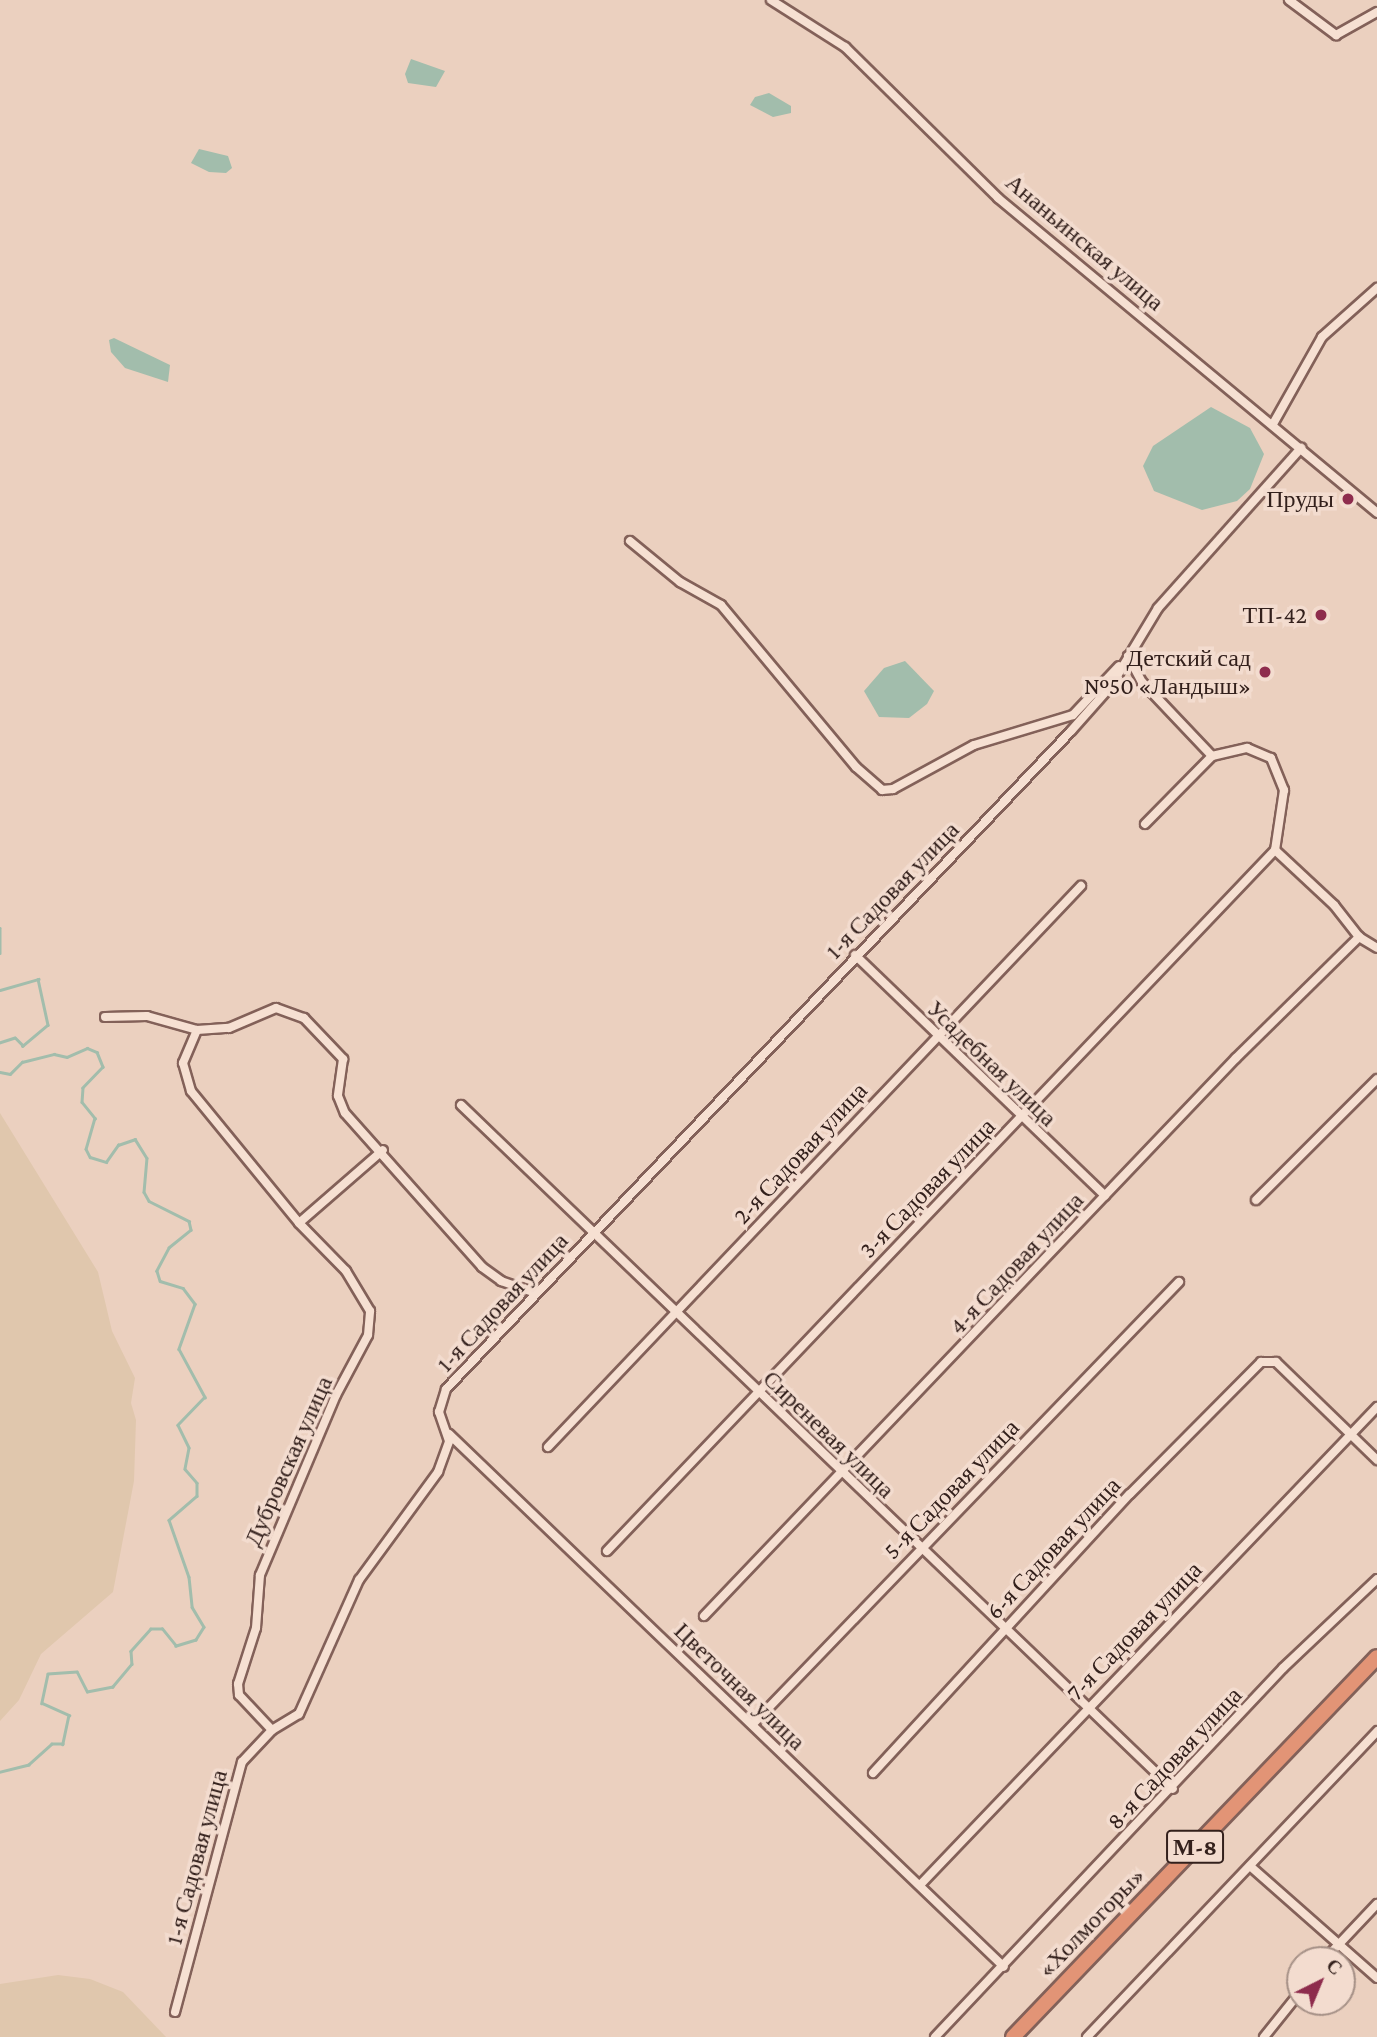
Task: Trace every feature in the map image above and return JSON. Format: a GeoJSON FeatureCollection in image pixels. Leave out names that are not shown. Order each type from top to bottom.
{"type":"FeatureCollection","features":[{"type":"Feature","properties":{"kind":"highway","name":"«Холмогоры»"},"geometry":{"type":"LineString","coordinates":[[1013,2037],[1377,1657]]}},
{"type":"Feature","properties":{"kind":"street","name":"Ананьинская улица"},"geometry":{"type":"LineString","coordinates":[[771,0],[845,47],[998,198],[1377,513]]}},
{"type":"Feature","properties":{"kind":"street"},"geometry":{"type":"LineString","coordinates":[[1289,0],[1336,35],[1377,12]]}},
{"type":"Feature","properties":{"kind":"street"},"geometry":{"type":"LineString","coordinates":[[1273,424],[1321,337],[1377,288]]}},
{"type":"Feature","properties":{"kind":"street"},"geometry":{"type":"LineString","coordinates":[[630,541],[680,582],[721,605],[856,767],[882,790],[893,789],[974,746],[1073,715],[1128,656],[1178,584],[1301,448]]}},
{"type":"Feature","properties":{"kind":"street"},"geometry":{"type":"LineString","coordinates":[[1128,656],[1142,682],[1212,756]]}},
{"type":"Feature","properties":{"kind":"street","name":"1-я Садовая улица"},"geometry":{"type":"LineString","coordinates":[[175,2012],[231,1793],[243,1762],[272,1730],[299,1714],[359,1580],[438,1472],[449,1434],[439,1412],[446,1390],[855,955],[1072,729],[1111,686],[1119,666]]}},
{"type":"Feature","properties":{"kind":"street"},"geometry":{"type":"LineString","coordinates":[[1072,729],[1073,715]]}},
{"type":"Feature","properties":{"kind":"street"},"geometry":{"type":"LineString","coordinates":[[1145,824],[1212,756],[1247,748],[1271,758],[1284,790],[1275,850],[1334,905],[1359,937],[1377,948]]}},
{"type":"Feature","properties":{"kind":"street","name":"3-я Садовая улица"},"geometry":{"type":"LineString","coordinates":[[607,1551],[1275,850]]}},
{"type":"Feature","properties":{"kind":"street","name":"2-я Садовая улица"},"geometry":{"type":"LineString","coordinates":[[548,1447],[1081,886]]}},
{"type":"Feature","properties":{"kind":"street","name":"4-я Садовая улица"},"geometry":{"type":"LineString","coordinates":[[704,1616],[839,1471],[983,1329],[1105,1196],[1359,937]]}},
{"type":"Feature","properties":{"kind":"street","name":"Усадебная улица"},"geometry":{"type":"LineString","coordinates":[[855,955],[936,1038],[1105,1196]]}},
{"type":"Feature","properties":{"kind":"street"},"geometry":{"type":"LineString","coordinates":[[105,1017],[147,1016],[197,1030],[229,1028],[276,1008],[304,1018],[339,1051],[344,1072],[339,1105],[383,1150],[482,1267],[501,1281],[535,1293]]}},
{"type":"Feature","properties":{"kind":"street","name":"Дубровская улица"},"geometry":{"type":"LineString","coordinates":[[197,1030],[183,1063],[191,1091],[299,1223],[346,1270],[370,1311],[368,1335],[336,1395],[260,1575],[256,1628],[239,1684],[239,1695],[272,1730]]}},
{"type":"Feature","properties":{"kind":"street"},"geometry":{"type":"LineString","coordinates":[[1256,1200],[1377,1079]]}},
{"type":"Feature","properties":{"kind":"street","name":"Сиреневая улица"},"geometry":{"type":"LineString","coordinates":[[461,1105],[757,1393],[1172,1788]]}},
{"type":"Feature","properties":{"kind":"street"},"geometry":{"type":"LineString","coordinates":[[299,1223],[383,1150]]}},
{"type":"Feature","properties":{"kind":"street","name":"5-я Садовая улица"},"geometry":{"type":"LineString","coordinates":[[753,1724],[920,1547],[1179,1282]]}},
{"type":"Feature","properties":{"kind":"street","name":"6-я Садовая улица"},"geometry":{"type":"LineString","coordinates":[[873,1773],[1004,1628],[1261,1362],[1270,1360],[1351,1433]]}},
{"type":"Feature","properties":{"kind":"street","name":"7-я Садовая улица"},"geometry":{"type":"LineString","coordinates":[[921,1884],[1377,1407]]}},
{"type":"Feature","properties":{"kind":"street"},"geometry":{"type":"LineString","coordinates":[[1351,1433],[1377,1460]]}},
{"type":"Feature","properties":{"kind":"street","name":"Цветочная улица"},"geometry":{"type":"LineString","coordinates":[[449,1434],[921,1884],[1004,1967]]}},
{"type":"Feature","properties":{"kind":"street","name":"8-я Садовая улица"},"geometry":{"type":"LineString","coordinates":[[935,2037],[1004,1967],[1283,1668],[1377,1579]]}},
{"type":"Feature","properties":{"kind":"street"},"geometry":{"type":"LineString","coordinates":[[1087,2037],[1377,1731]]}},
{"type":"Feature","properties":{"kind":"street"},"geometry":{"type":"LineString","coordinates":[[1250,1866],[1336,1946]]}},
{"type":"Feature","properties":{"kind":"street"},"geometry":{"type":"LineString","coordinates":[[1338,1946],[1377,1904]]}},
{"type":"Feature","properties":{"kind":"street"},"geometry":{"type":"LineString","coordinates":[[1356,1962],[1377,1978]]}},
{"type":"Feature","properties":{"kind":"street"},"geometry":{"type":"LineString","coordinates":[[1264,2037],[1286,2010]]}},
{"type":"Feature","properties":{"kind":"shaded area"},"geometry":{"type":"Polygon","coordinates":[[[411,59],[445,71],[436,87],[408,83],[405,74],[411,59]]]}},
{"type":"Feature","properties":{"kind":"shaded area"},"geometry":{"type":"Polygon","coordinates":[[[769,93],[791,106],[791,113],[773,117],[750,105],[755,97],[769,93]]]}},
{"type":"Feature","properties":{"kind":"shaded area"},"geometry":{"type":"Polygon","coordinates":[[[199,149],[228,156],[232,168],[226,173],[209,172],[191,163],[199,149]]]}},
{"type":"Feature","properties":{"kind":"shaded area"},"geometry":{"type":"Polygon","coordinates":[[[114,338],[170,365],[168,382],[125,368],[111,352],[109,340],[114,338]]]}},
{"type":"Feature","properties":{"kind":"shaded area"},"geometry":{"type":"Polygon","coordinates":[[[1211,407],[1250,428],[1264,454],[1250,489],[1237,501],[1202,510],[1154,491],[1143,466],[1153,446],[1211,407]]]}},
{"type":"Feature","properties":{"kind":"shaded area"},"geometry":{"type":"Polygon","coordinates":[[[905,661],[934,691],[927,704],[909,718],[879,717],[864,691],[884,668],[905,661]]]}},
{"type":"Feature","properties":{"kind":"shaded area"},"geometry":{"type":"Polygon","coordinates":[[[0,1113],[98,1272],[112,1331],[135,1378],[131,1403],[136,1420],[134,1481],[113,1592],[41,1654],[19,1700],[0,1721],[0,1113]]]}},
{"type":"Feature","properties":{"kind":"shaded area"},"geometry":{"type":"Polygon","coordinates":[[[58,1975],[90,1979],[123,1992],[166,2037],[0,2037],[0,1984],[58,1975]]]}},
{"type":"Feature","properties":{"kind":"waterway"},"geometry":{"type":"LineString","coordinates":[[0,928],[0,953]]}},
{"type":"Feature","properties":{"kind":"waterway"},"geometry":{"type":"LineString","coordinates":[[0,990],[38,979],[48,1025],[23,1046],[15,1038],[0,1043]]}},
{"type":"Feature","properties":{"kind":"waterway"},"geometry":{"type":"LineString","coordinates":[[0,1072],[10,1074],[22,1062],[54,1054],[67,1057],[87,1048],[97,1052],[103,1067],[83,1088],[82,1102],[95,1118],[86,1149],[90,1157],[106,1162],[118,1145],[135,1139],[147,1158],[144,1192],[149,1201],[189,1221],[191,1230],[169,1248],[157,1271],[160,1281],[183,1288],[195,1304],[179,1349],[205,1397],[178,1425],[189,1448],[185,1469],[197,1483],[197,1496],[169,1520],[189,1577],[192,1607],[204,1627],[196,1640],[176,1646],[162,1629],[151,1629],[131,1651],[132,1664],[113,1687],[87,1692],[77,1672],[48,1674],[42,1703],[69,1715],[63,1744],[52,1744],[29,1765],[0,1772]]}},
{"type":"Feature","properties":{"kind":"place","name":"Пруды"},"geometry":{"type":"Point","coordinates":[1348,499]}},
{"type":"Feature","properties":{"kind":"place","name":"ТП-42"},"geometry":{"type":"Point","coordinates":[1321,615]}},
{"type":"Feature","properties":{"kind":"place","name":"Детский сад №50 «Ландыш»"},"geometry":{"type":"Point","coordinates":[1265,672]}}]}
